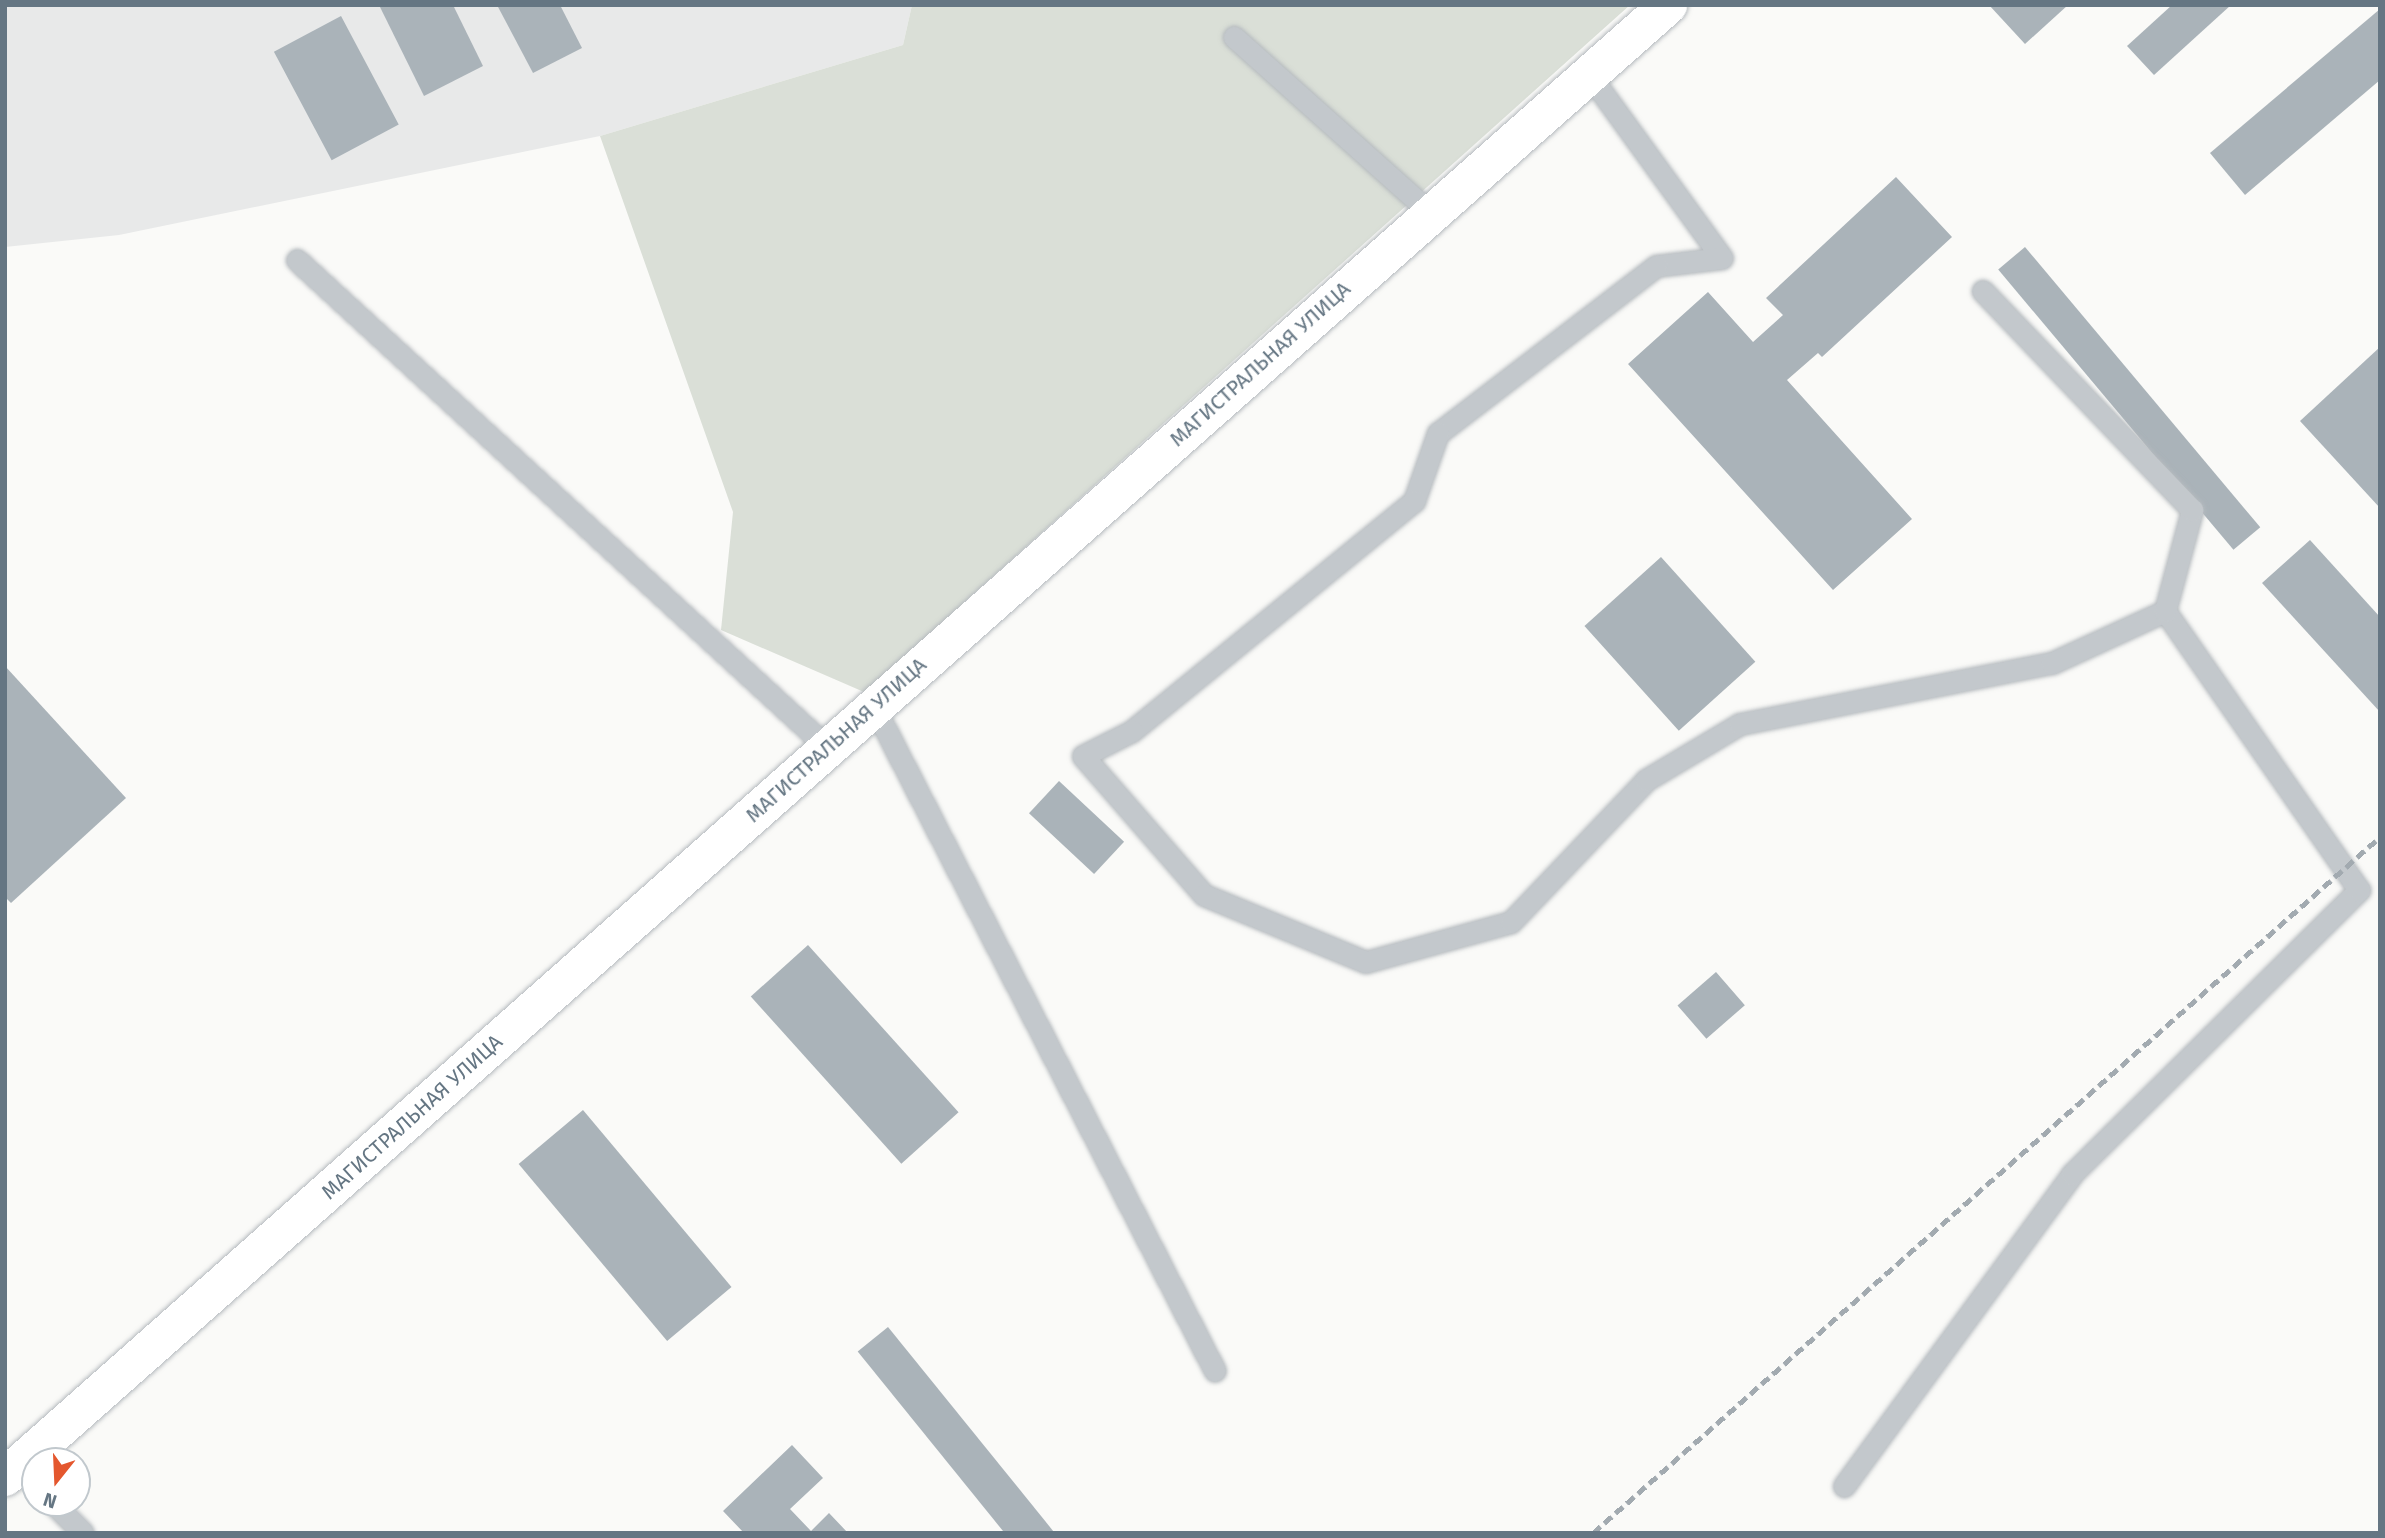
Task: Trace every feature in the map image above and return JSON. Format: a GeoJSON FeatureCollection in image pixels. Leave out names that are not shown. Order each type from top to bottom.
{"type":"FeatureCollection","features":[{"type":"Feature","properties":{"kind":"main road","name":"МАГИСТРАЛЬНАЯ УЛИЦА"},"geometry":{"type":"LineString","coordinates":[[19,1476],[828,748],[1668,5]]}},
{"type":"Feature","properties":{"kind":"lane"},"geometry":{"type":"LineString","coordinates":[[1234,37],[1431,213]]}},
{"type":"Feature","properties":{"kind":"lane"},"geometry":{"type":"LineString","coordinates":[[1588,73],[1722,258],[1656,266],[1437,433],[1414,501],[1132,731],[1083,756],[1204,895],[1366,962],[1511,922],[1646,780],[1740,724],[2052,663],[2165,611],[2193,510],[1983,290]]}},
{"type":"Feature","properties":{"kind":"lane"},"geometry":{"type":"LineString","coordinates":[[296,260],[828,748]]}},
{"type":"Feature","properties":{"kind":"lane"},"geometry":{"type":"LineString","coordinates":[[1844,1486],[2072,1174],[2359,890],[2165,611]]}},
{"type":"Feature","properties":{"kind":"lane"},"geometry":{"type":"LineString","coordinates":[[874,707],[1215,1371]]}},
{"type":"Feature","properties":{"kind":"lane"},"geometry":{"type":"LineString","coordinates":[[68,1517],[83,1533]]}},
{"type":"Feature","properties":{"kind":"shaded area"},"geometry":{"type":"Polygon","coordinates":[[[5,5],[912,5],[903,45],[600,136],[119,235],[5,247],[5,5]]]}},
{"type":"Feature","properties":{"kind":"shaded area"},"geometry":{"type":"Polygon","coordinates":[[[912,5],[1630,5],[864,692],[721,630],[733,512],[600,136],[903,45],[912,5]]]}},
{"type":"Feature","properties":{"kind":"building"},"geometry":{"type":"Polygon","coordinates":[[[379,5],[453,5],[483,66],[424,96],[379,5]]]}},
{"type":"Feature","properties":{"kind":"building"},"geometry":{"type":"Polygon","coordinates":[[[497,5],[560,5],[582,48],[533,73],[497,5]]]}},
{"type":"Feature","properties":{"kind":"building"},"geometry":{"type":"Polygon","coordinates":[[[1989,5],[2068,5],[2025,44],[1989,5]]]}},
{"type":"Feature","properties":{"kind":"building"},"geometry":{"type":"Polygon","coordinates":[[[2172,5],[2231,5],[2154,75],[2127,46],[2172,5]]]}},
{"type":"Feature","properties":{"kind":"building"},"geometry":{"type":"Polygon","coordinates":[[[2380,9],[2380,80],[2245,195],[2210,153],[2380,9]]]}},
{"type":"Feature","properties":{"kind":"building"},"geometry":{"type":"Polygon","coordinates":[[[341,16],[399,125],[332,160],[274,52],[341,16]]]}},
{"type":"Feature","properties":{"kind":"building"},"geometry":{"type":"Polygon","coordinates":[[[1896,177],[1952,237],[1822,357],[1818,353],[1787,380],[1912,519],[1833,590],[1628,364],[1708,292],[1753,342],[1783,315],[1766,298],[1896,177]]]}},
{"type":"Feature","properties":{"kind":"building"},"geometry":{"type":"Polygon","coordinates":[[[2025,247],[2260,527],[2233,550],[1998,269],[2025,247]]]}},
{"type":"Feature","properties":{"kind":"building"},"geometry":{"type":"Polygon","coordinates":[[[2380,347],[2380,508],[2300,421],[2380,347]]]}},
{"type":"Feature","properties":{"kind":"building"},"geometry":{"type":"Polygon","coordinates":[[[2310,540],[2380,617],[2380,712],[2262,583],[2310,540]]]}},
{"type":"Feature","properties":{"kind":"building"},"geometry":{"type":"Polygon","coordinates":[[[1661,557],[1755,662],[1679,731],[1584,626],[1661,557]]]}},
{"type":"Feature","properties":{"kind":"building"},"geometry":{"type":"Polygon","coordinates":[[[5,666],[126,798],[11,903],[5,897],[5,666]]]}},
{"type":"Feature","properties":{"kind":"building"},"geometry":{"type":"Polygon","coordinates":[[[1059,781],[1124,842],[1094,874],[1029,813],[1059,781]]]}},
{"type":"Feature","properties":{"kind":"building"},"geometry":{"type":"Polygon","coordinates":[[[808,945],[959,1112],[901,1164],[751,997],[808,945]]]}},
{"type":"Feature","properties":{"kind":"building"},"geometry":{"type":"Polygon","coordinates":[[[1716,972],[1745,1005],[1706,1039],[1678,1005],[1716,972]]]}},
{"type":"Feature","properties":{"kind":"building"},"geometry":{"type":"Polygon","coordinates":[[[583,1110],[731,1287],[667,1341],[519,1164],[583,1110]]]}},
{"type":"Feature","properties":{"kind":"building"},"geometry":{"type":"Polygon","coordinates":[[[888,1327],[1054,1531],[1005,1533],[858,1352],[888,1327]]]}},
{"type":"Feature","properties":{"kind":"building"},"geometry":{"type":"Polygon","coordinates":[[[792,1445],[823,1478],[790,1509],[811,1531],[829,1513],[848,1533],[744,1533],[723,1511],[792,1445]]]}},
{"type":"Feature","properties":{"kind":"railway"},"geometry":{"type":"LineString","coordinates":[[1593,1533],[2380,837]]}}]}
